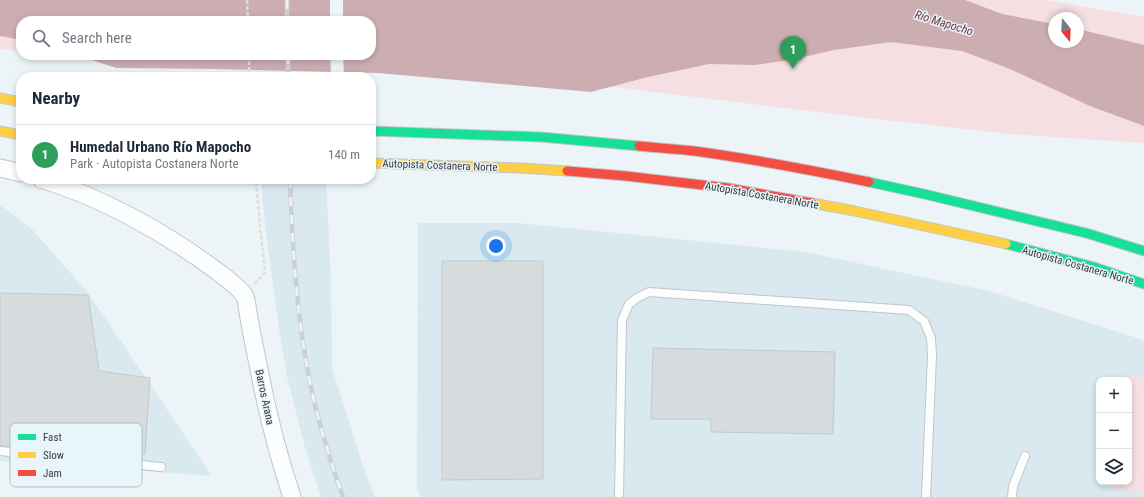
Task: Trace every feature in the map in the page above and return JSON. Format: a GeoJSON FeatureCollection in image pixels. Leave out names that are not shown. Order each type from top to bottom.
{"type":"FeatureCollection","features":[{"type":"Feature","properties":{"kind":"highway"},"geometry":{"type":"LineString","coordinates":[[0,98],[16,101]]}},
{"type":"Feature","properties":{"kind":"highway"},"geometry":{"type":"LineString","coordinates":[[0,131],[16,134]]}},
{"type":"Feature","properties":{"kind":"highway"},"geometry":{"type":"LineString","coordinates":[[376,131],[541,137],[693,151],[762,161],[924,194],[1086,232],[1141,249]]}},
{"type":"Feature","properties":{"kind":"highway","name":"Autopista Costanera Norte"},"geometry":{"type":"LineString","coordinates":[[376,163],[520,168],[634,177],[728,188],[855,211],[997,242],[1094,267],[1144,284]]}},
{"type":"Feature","properties":{"kind":"street"},"geometry":{"type":"LineString","coordinates":[[0,168],[16,172]]}},
{"type":"Feature","properties":{"kind":"street","name":"Barros Arana"},"geometry":{"type":"LineString","coordinates":[[54,184],[97,200],[165,236],[219,272],[245,295],[271,425],[292,497]]}},
{"type":"Feature","properties":{"kind":"lane"},"geometry":{"type":"LineString","coordinates":[[619,497],[622,320],[629,304],[649,292],[909,310],[924,321],[931,338],[932,356],[926,497]]}},
{"type":"Feature","properties":{"kind":"lane"},"geometry":{"type":"LineString","coordinates":[[0,451],[10,452]]}},
{"type":"Feature","properties":{"kind":"lane"},"geometry":{"type":"LineString","coordinates":[[1012,497],[1013,486],[1024,456]]}},
{"type":"Feature","properties":{"kind":"lane"},"geometry":{"type":"LineString","coordinates":[[142,465],[161,467]]}},
{"type":"Feature","properties":{"kind":"path"},"geometry":{"type":"LineString","coordinates":[[247,0],[248,16]]}},
{"type":"Feature","properties":{"kind":"path"},"geometry":{"type":"LineString","coordinates":[[249,60],[249,72]]}},
{"type":"Feature","properties":{"kind":"path"},"geometry":{"type":"LineString","coordinates":[[256,184],[265,272]]}},
{"type":"Feature","properties":{"kind":"shaded area"},"geometry":{"type":"Polygon","coordinates":[[[0,0],[1045,0],[1144,17],[1144,143],[1010,134],[833,114],[502,73],[205,65],[138,60],[376,60],[376,16],[16,16],[16,51],[0,49],[0,0]]]}},
{"type":"Feature","properties":{"kind":"shaded area"},"geometry":{"type":"Polygon","coordinates":[[[261,184],[326,184],[331,281],[332,368],[365,472],[375,497],[321,497],[305,447],[287,377],[265,226],[261,184]]]}},
{"type":"Feature","properties":{"kind":"shaded area"},"geometry":{"type":"Polygon","coordinates":[[[0,205],[31,228],[89,294],[212,476],[142,471],[142,423],[10,423],[10,462],[0,461],[0,205]]]}},
{"type":"Feature","properties":{"kind":"shaded area"},"geometry":{"type":"Polygon","coordinates":[[[418,223],[517,223],[805,252],[989,291],[1144,341],[1144,497],[421,497],[417,489],[418,223]]]}},
{"type":"Feature","properties":{"kind":"shaded area"},"geometry":{"type":"Polygon","coordinates":[[[1125,375],[1144,377],[1144,493],[1111,488],[1112,485],[1132,485],[1132,377],[1125,377],[1125,375]]]}},
{"type":"Feature","properties":{"kind":"water","name":"Río Mapocho"},"geometry":{"type":"Polygon","coordinates":[[[0,0],[965,0],[1002,14],[1048,23],[1048,48],[1084,48],[1084,30],[1144,45],[1144,126],[1090,106],[1010,69],[962,51],[891,42],[834,50],[795,59],[755,65],[709,64],[648,77],[591,92],[376,72],[116,68],[92,60],[376,60],[376,16],[16,16],[16,39],[0,36],[0,0]]]}},
{"type":"Feature","properties":{"kind":"pier"},"geometry":{"type":"Polygon","coordinates":[[[330,0],[343,0],[343,16],[330,16],[330,0]]]}},
{"type":"Feature","properties":{"kind":"pier"},"geometry":{"type":"Polygon","coordinates":[[[330,60],[343,60],[344,72],[331,72],[330,60]]]}},
{"type":"Feature","properties":{"kind":"building"},"geometry":{"type":"Polygon","coordinates":[[[442,261],[543,261],[543,479],[442,480],[442,261]]]}},
{"type":"Feature","properties":{"kind":"building"},"geometry":{"type":"Polygon","coordinates":[[[0,293],[88,295],[99,371],[150,378],[145,454],[142,454],[142,423],[10,423],[10,447],[0,446],[0,293]]]}},
{"type":"Feature","properties":{"kind":"building"},"geometry":{"type":"Polygon","coordinates":[[[653,348],[835,352],[833,434],[711,432],[711,419],[651,419],[653,348]]]}},
{"type":"Feature","properties":{"kind":"railway"},"geometry":{"type":"LineString","coordinates":[[287,0],[287,16]]}},
{"type":"Feature","properties":{"kind":"railway"},"geometry":{"type":"LineString","coordinates":[[288,60],[288,72]]}},
{"type":"Feature","properties":{"kind":"railway"},"geometry":{"type":"LineString","coordinates":[[290,184],[295,273],[303,344],[322,433],[343,497]]}},
{"type":"Feature","properties":{"kind":"traffic: fast"},"geometry":{"type":"LineString","coordinates":[[376,131],[541,137],[639,146]]}},
{"type":"Feature","properties":{"kind":"traffic: fast"},"geometry":{"type":"LineString","coordinates":[[869,182],[1086,233],[1144,251]]}},
{"type":"Feature","properties":{"kind":"traffic: fast"},"geometry":{"type":"LineString","coordinates":[[1006,244],[1094,267],[1144,284]]}},
{"type":"Feature","properties":{"kind":"traffic: slow"},"geometry":{"type":"LineString","coordinates":[[0,98],[16,101]]}},
{"type":"Feature","properties":{"kind":"traffic: slow"},"geometry":{"type":"LineString","coordinates":[[0,131],[16,134]]}},
{"type":"Feature","properties":{"kind":"traffic: slow"},"geometry":{"type":"LineString","coordinates":[[376,163],[567,171]]}},
{"type":"Feature","properties":{"kind":"traffic: slow"},"geometry":{"type":"LineString","coordinates":[[812,203],[1006,244]]}},
{"type":"Feature","properties":{"kind":"traffic: jam"},"geometry":{"type":"LineString","coordinates":[[639,146],[694,151],[804,169],[869,182]]}},
{"type":"Feature","properties":{"kind":"traffic: jam"},"geometry":{"type":"LineString","coordinates":[[567,171],[626,176],[728,188],[812,203]]}},
{"type":"Feature","properties":{"kind":"place","name":"Humedal Urbano Río Mapocho"},"geometry":{"type":"Point","coordinates":[793,69]}}]}
